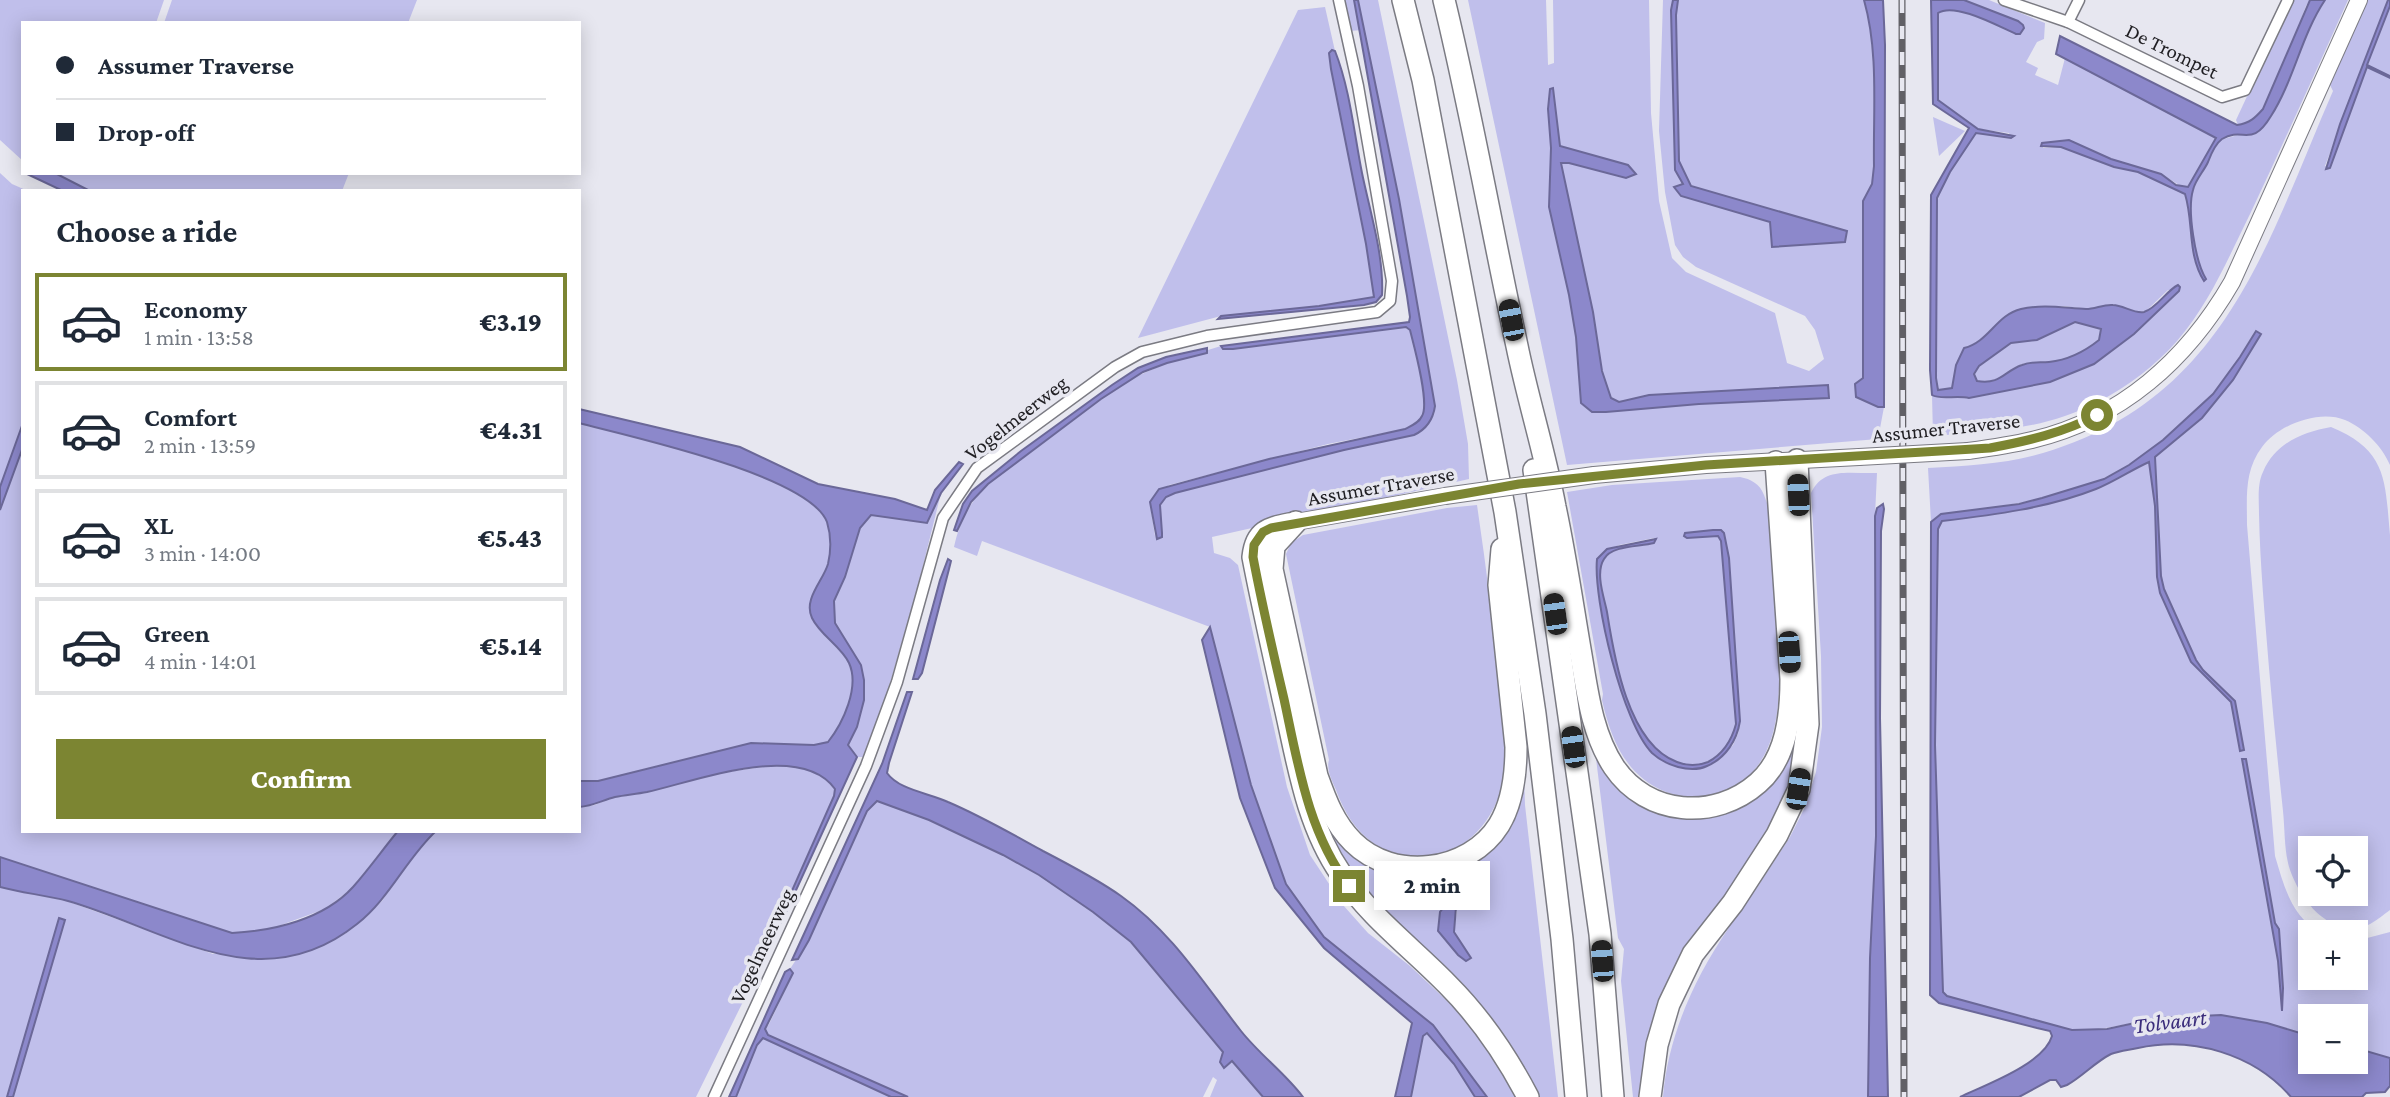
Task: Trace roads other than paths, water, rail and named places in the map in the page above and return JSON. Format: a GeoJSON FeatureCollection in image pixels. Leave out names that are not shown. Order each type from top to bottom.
{"type":"FeatureCollection","features":[{"type":"Feature","properties":{"kind":"highway"},"geometry":{"type":"LineString","coordinates":[[1403,0],[1423,80],[1505,512],[1535,714],[1562,939],[1576,1097]]}},
{"type":"Feature","properties":{"kind":"highway"},"geometry":{"type":"LineString","coordinates":[[1444,0],[1464,80],[1517,346],[1555,505],[1593,720],[1615,767],[1631,787],[1656,802],[1685,809],[1715,807],[1738,798],[1760,781],[1776,760],[1791,705],[1787,461]]}},
{"type":"Feature","properties":{"kind":"highway"},"geometry":{"type":"LineString","coordinates":[[1517,346],[1600,934],[1613,1097]]}},
{"type":"Feature","properties":{"kind":"highway"},"geometry":{"type":"LineString","coordinates":[[1650,1097],[1657,1045],[1669,1004],[1693,954],[1733,903],[1769,847],[1798,789],[1808,724],[1787,461]]}},
{"type":"Feature","properties":{"kind":"highway"},"geometry":{"type":"LineString","coordinates":[[1296,522],[1274,546],[1272,569],[1317,776],[1327,806],[1354,843],[1367,853],[1393,865],[1424,867],[1451,862],[1475,850],[1499,826],[1512,793],[1516,747],[1499,584],[1505,512]]}},
{"type":"Feature","properties":{"kind":"highway"},"geometry":{"type":"LineString","coordinates":[[1296,522],[1263,532],[1254,545],[1253,557],[1297,759],[1314,820],[1340,873],[1359,898],[1448,984],[1480,1019],[1511,1064],[1528,1097]]}},
{"type":"Feature","properties":{"kind":"main road","name":"Assumer Traverse"},"geometry":{"type":"LineString","coordinates":[[1296,522],[1445,496],[1594,475],[1706,465],[1968,451],[2045,436],[2078,425],[2134,396],[2179,357],[2206,324],[2232,282],[2359,0]]}},
{"type":"Feature","properties":{"kind":"street","name":"Vogelmeerweg"},"geometry":{"type":"LineString","coordinates":[[714,1097],[866,766],[897,682],[943,518],[977,468],[1115,367],[1142,352],[1207,336],[1377,312],[1390,301],[1392,281],[1358,86],[1339,0]]}},
{"type":"Feature","properties":{"kind":"street","name":"De Trompet"},"geometry":{"type":"LineString","coordinates":[[2004,0],[2031,5],[2222,97],[2245,90],[2288,0]]}},
{"type":"Feature","properties":{"kind":"street"},"geometry":{"type":"LineString","coordinates":[[2068,22],[2079,0]]}},
{"type":"Feature","properties":{"kind":"water"},"geometry":{"type":"Polygon","coordinates":[[[1354,0],[1358,0],[1399,199],[1435,406],[1433,416],[1426,427],[1414,435],[1344,450],[1166,497],[1160,505],[1162,537],[1157,539],[1150,502],[1159,489],[1269,459],[1405,429],[1422,416],[1424,399],[1420,374],[1410,330],[1406,327],[1233,349],[1223,349],[1221,346],[1409,322],[1407,296],[1354,0]]]}},
{"type":"Feature","properties":{"kind":"water"},"geometry":{"type":"Polygon","coordinates":[[[1673,0],[1678,0],[1679,161],[1691,186],[1847,231],[1845,242],[1772,247],[1770,222],[1681,196],[1674,187],[1683,184],[1675,170],[1671,10],[1673,0]]]}},
{"type":"Feature","properties":{"kind":"water"},"geometry":{"type":"Polygon","coordinates":[[[1864,0],[1883,0],[1884,407],[1856,397],[1855,384],[1863,378],[1863,201],[1872,184],[1874,166],[1872,41],[1864,0]]]}},
{"type":"Feature","properties":{"kind":"water"},"geometry":{"type":"Polygon","coordinates":[[[1931,0],[1964,0],[2023,25],[2020,34],[2016,34],[1965,13],[1945,10],[1938,13],[1938,100],[1978,129],[2014,136],[2011,138],[1976,133],[1950,172],[1937,198],[1938,390],[1952,388],[1956,365],[1964,348],[1980,340],[2012,312],[2037,307],[2086,309],[2110,305],[2144,312],[2178,285],[2179,291],[2134,334],[2094,364],[2050,382],[1969,398],[1932,395],[1931,195],[1969,128],[1933,104],[1931,0]],[[2075,322],[2037,340],[2011,343],[1979,366],[1974,374],[1977,381],[1992,381],[2026,364],[2069,357],[2099,340],[2101,329],[2075,322]]]}},
{"type":"Feature","properties":{"kind":"water"},"geometry":{"type":"Polygon","coordinates":[[[2310,0],[2325,0],[2271,116],[2258,132],[2222,139],[2194,186],[2191,199],[2192,222],[2195,248],[2206,279],[2204,281],[2195,260],[2185,194],[2138,172],[2114,167],[2061,147],[2041,146],[2042,143],[2069,140],[2111,159],[2161,174],[2176,185],[2188,187],[2216,138],[2056,54],[2060,36],[2237,125],[2252,120],[2263,109],[2310,0]]]}},
{"type":"Feature","properties":{"kind":"water"},"geometry":{"type":"Polygon","coordinates":[[[2388,0],[2390,6],[2367,65],[2390,78],[2367,67],[2330,168],[2326,169],[2340,124],[2388,0]]]}},
{"type":"Feature","properties":{"kind":"water"},"geometry":{"type":"Polygon","coordinates":[[[1335,51],[1348,96],[1379,249],[1382,295],[1376,302],[1364,305],[1218,319],[1221,316],[1319,306],[1374,297],[1331,69],[1329,53],[1335,51]]]}},
{"type":"Feature","properties":{"kind":"water"},"geometry":{"type":"Polygon","coordinates":[[[1553,88],[1560,146],[1628,165],[1636,174],[1626,178],[1561,163],[1593,312],[1602,371],[1611,398],[1619,402],[1649,395],[1828,385],[1829,398],[1699,404],[1606,412],[1592,412],[1581,403],[1576,337],[1549,207],[1551,148],[1548,109],[1550,89],[1553,88]]]}},
{"type":"Feature","properties":{"kind":"water"},"geometry":{"type":"Polygon","coordinates":[[[29,175],[59,175],[86,189],[59,189],[29,175]]]}},
{"type":"Feature","properties":{"kind":"water","name":"Tolvaart"},"geometry":{"type":"Polygon","coordinates":[[[2256,331],[2261,334],[2233,380],[2202,418],[2155,457],[2161,576],[2164,589],[2196,660],[2235,701],[2244,750],[2240,751],[2231,702],[2191,662],[2160,593],[2155,506],[2149,462],[2078,496],[2020,510],[1942,521],[1938,529],[1935,745],[1943,992],[1947,996],[2072,1030],[2107,1029],[2158,1018],[2221,1015],[2267,1023],[2298,1032],[2298,1074],[2368,1074],[2368,1052],[2390,1058],[2390,1086],[2385,1092],[2366,1093],[2362,1097],[2291,1097],[2276,1082],[2241,1059],[2200,1047],[2159,1045],[2111,1054],[2073,1082],[2061,1087],[2056,1080],[2050,1080],[2019,1097],[1960,1097],[2026,1064],[2038,1056],[2052,1036],[2050,1031],[1939,1003],[1930,995],[1931,522],[1941,514],[2019,504],[2104,479],[2129,465],[2163,440],[2213,394],[2256,331]]]}},
{"type":"Feature","properties":{"kind":"water"},"geometry":{"type":"Polygon","coordinates":[[[1207,348],[1207,353],[1143,372],[1101,399],[988,484],[971,502],[957,531],[954,530],[963,504],[972,491],[1021,451],[1112,385],[1138,368],[1166,357],[1207,348]]]}},
{"type":"Feature","properties":{"kind":"water"},"geometry":{"type":"Polygon","coordinates":[[[581,409],[740,447],[818,484],[895,499],[927,510],[935,490],[959,462],[963,464],[941,493],[927,523],[871,515],[860,528],[845,577],[834,601],[835,623],[861,665],[864,680],[864,700],[857,727],[848,745],[857,757],[770,947],[767,947],[834,796],[835,789],[819,775],[797,767],[746,768],[581,807],[581,781],[598,781],[751,743],[814,745],[828,742],[844,715],[851,694],[852,673],[849,663],[820,630],[810,611],[812,597],[829,559],[830,538],[827,522],[813,505],[788,489],[754,473],[581,424],[581,409]]]}},
{"type":"Feature","properties":{"kind":"water"},"geometry":{"type":"Polygon","coordinates":[[[21,429],[21,452],[0,510],[0,487],[21,429]]]}},
{"type":"Feature","properties":{"kind":"water"},"geometry":{"type":"Polygon","coordinates":[[[1883,504],[1880,718],[1888,1097],[1868,1097],[1870,958],[1876,836],[1875,516],[1877,508],[1883,504]]]}},
{"type":"Feature","properties":{"kind":"water"},"geometry":{"type":"Polygon","coordinates":[[[1721,530],[1724,533],[1729,558],[1740,721],[1733,741],[1720,758],[1707,766],[1686,769],[1664,761],[1652,753],[1641,738],[1631,716],[1605,631],[1597,559],[1607,549],[1656,539],[1654,543],[1613,551],[1601,565],[1601,585],[1619,674],[1635,718],[1646,737],[1660,752],[1677,762],[1689,765],[1708,762],[1729,741],[1736,724],[1721,541],[1718,536],[1684,536],[1685,533],[1721,530]]]}},
{"type":"Feature","properties":{"kind":"water"},"geometry":{"type":"Polygon","coordinates":[[[948,559],[951,561],[922,673],[918,679],[913,679],[940,580],[948,559]]]}},
{"type":"Feature","properties":{"kind":"water"},"geometry":{"type":"Polygon","coordinates":[[[1210,627],[1251,785],[1286,884],[1324,937],[1433,1025],[1487,1097],[1475,1097],[1454,1064],[1427,1033],[1423,1036],[1411,1097],[1395,1097],[1412,1023],[1324,948],[1275,888],[1240,798],[1202,640],[1210,627]]]}},
{"type":"Feature","properties":{"kind":"water"},"geometry":{"type":"Polygon","coordinates":[[[907,692],[912,692],[887,773],[892,779],[984,819],[1083,872],[1121,896],[1172,942],[1248,1040],[1303,1097],[1263,1097],[1232,1061],[1224,1068],[1220,1062],[1223,1052],[1131,942],[1093,912],[1039,875],[1003,855],[929,820],[877,801],[867,811],[809,940],[798,959],[792,960],[882,764],[907,692]]]}},
{"type":"Feature","properties":{"kind":"water"},"geometry":{"type":"Polygon","coordinates":[[[2242,759],[2246,759],[2275,923],[2279,929],[2282,1011],[2278,961],[2242,759]]]}},
{"type":"Feature","properties":{"kind":"water"},"geometry":{"type":"Polygon","coordinates":[[[396,833],[434,833],[369,914],[357,924],[321,947],[285,957],[249,958],[213,952],[68,901],[0,887],[0,857],[232,933],[281,926],[313,915],[341,898],[396,833]]]}},
{"type":"Feature","properties":{"kind":"water"},"geometry":{"type":"Polygon","coordinates":[[[1448,902],[1456,907],[1454,932],[1471,958],[1466,961],[1438,931],[1440,912],[1448,902]]]}},
{"type":"Feature","properties":{"kind":"water"},"geometry":{"type":"Polygon","coordinates":[[[59,918],[65,920],[13,1097],[7,1097],[59,918]]]}},
{"type":"Feature","properties":{"kind":"water"},"geometry":{"type":"Polygon","coordinates":[[[790,969],[793,973],[765,1029],[768,1035],[908,1097],[891,1097],[763,1038],[757,1045],[736,1097],[729,1097],[785,972],[790,969]]]}},
{"type":"Feature","properties":{"kind":"railway"},"geometry":{"type":"LineString","coordinates":[[1902,0],[1904,1097]]}}]}
